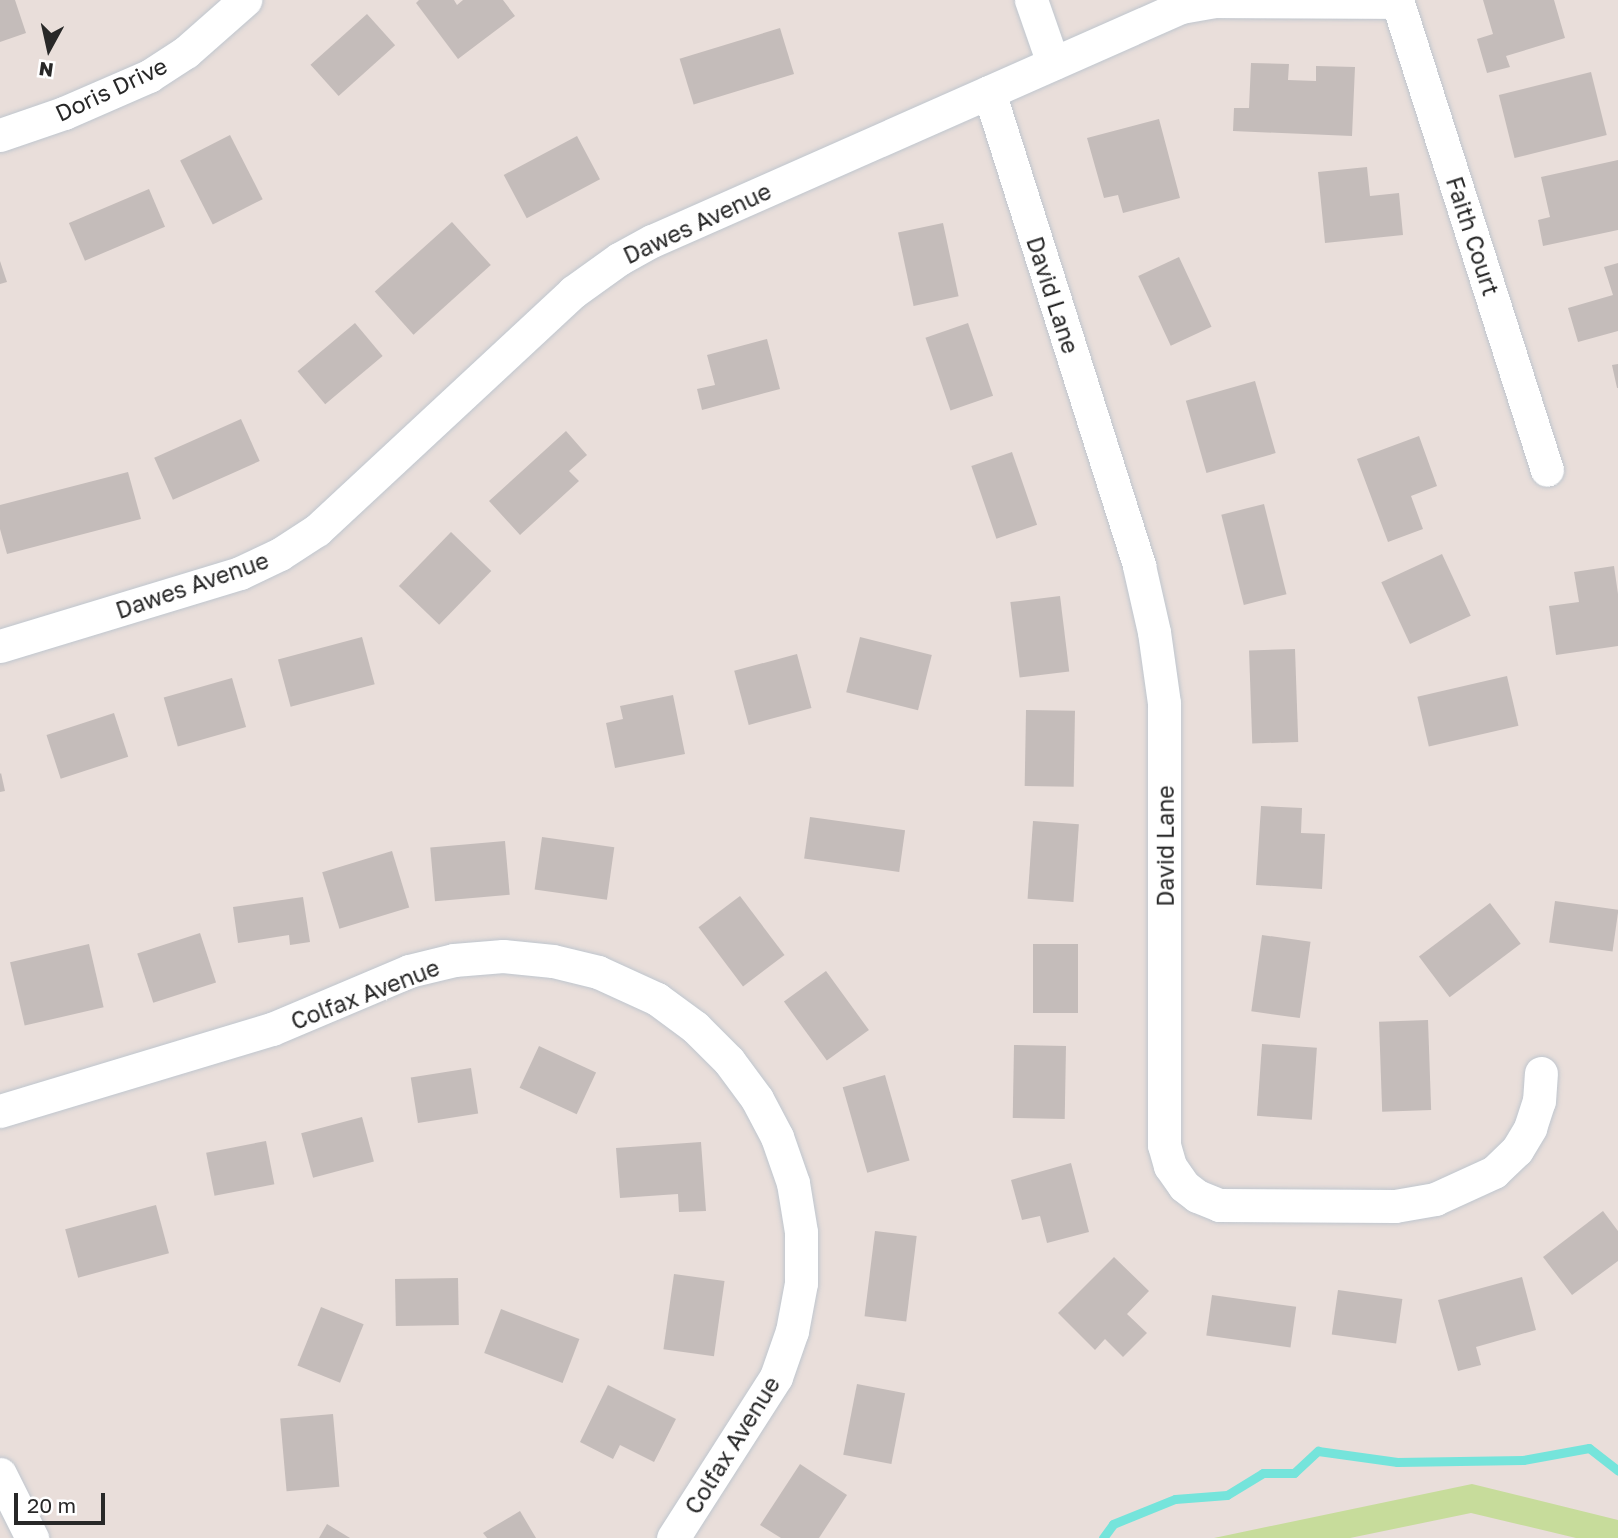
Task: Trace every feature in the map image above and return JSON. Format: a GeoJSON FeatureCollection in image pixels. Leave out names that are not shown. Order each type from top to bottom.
{"type":"FeatureCollection","features":[{"type":"Feature","properties":{"kind":"street","name":"Doris Drive"},"geometry":{"type":"LineString","coordinates":[[0,135],[64,113],[149,76],[186,52],[245,0]]}},
{"type":"Feature","properties":{"kind":"street"},"geometry":{"type":"LineString","coordinates":[[1031,0],[1053,63]]}},
{"type":"Feature","properties":{"kind":"street","name":"Dawes Avenue"},"geometry":{"type":"LineString","coordinates":[[0,646],[240,573],[280,554],[317,530],[573,292],[619,259],[652,241],[1185,4],[1216,1],[1398,1]]}},
{"type":"Feature","properties":{"kind":"street","name":"Faith Court"},"geometry":{"type":"LineString","coordinates":[[1398,1],[1547,470]]}},
{"type":"Feature","properties":{"kind":"street","name":"David Lane"},"geometry":{"type":"LineString","coordinates":[[989,92],[1139,566],[1154,632],[1164,704],[1164,1145],[1170,1166],[1184,1186],[1197,1196],[1219,1205],[1395,1206],[1435,1199],[1494,1172],[1517,1150],[1530,1128],[1539,1101],[1541,1073]]}},
{"type":"Feature","properties":{"kind":"street","name":"Colfax Avenue"},"geometry":{"type":"LineString","coordinates":[[0,1111],[272,1029],[409,971],[454,960],[503,956],[554,961],[598,972],[657,999],[695,1027],[729,1061],[757,1099],[777,1137],[793,1182],[801,1232],[801,1283],[792,1331],[776,1377],[673,1538]]}},
{"type":"Feature","properties":{"kind":"street"},"geometry":{"type":"LineString","coordinates":[[0,1474],[32,1538]]}},
{"type":"Feature","properties":{"kind":"green space"},"geometry":{"type":"Polygon","coordinates":[[[1472,1484],[1618,1520],[1618,1538],[1576,1538],[1471,1513],[1350,1538],[1214,1538],[1472,1484]]]}},
{"type":"Feature","properties":{"kind":"building"},"geometry":{"type":"Polygon","coordinates":[[[0,0],[15,0],[26,33],[0,42],[0,0]]]}},
{"type":"Feature","properties":{"kind":"building"},"geometry":{"type":"Polygon","coordinates":[[[419,0],[454,0],[457,5],[463,0],[503,0],[515,16],[458,59],[416,3],[419,0]]]}},
{"type":"Feature","properties":{"kind":"building"},"geometry":{"type":"Polygon","coordinates":[[[1483,0],[1554,0],[1565,38],[1506,56],[1510,67],[1487,73],[1477,39],[1493,34],[1483,0]]]}},
{"type":"Feature","properties":{"kind":"building"},"geometry":{"type":"Polygon","coordinates":[[[367,14],[395,45],[339,96],[311,65],[367,14]]]}},
{"type":"Feature","properties":{"kind":"building"},"geometry":{"type":"Polygon","coordinates":[[[780,28],[794,74],[694,105],[680,59],[780,28]]]}},
{"type":"Feature","properties":{"kind":"building"},"geometry":{"type":"Polygon","coordinates":[[[1251,63],[1289,64],[1288,80],[1316,81],[1316,66],[1355,67],[1352,136],[1233,131],[1234,108],[1249,108],[1251,63]]]}},
{"type":"Feature","properties":{"kind":"building"},"geometry":{"type":"Polygon","coordinates":[[[1591,72],[1607,135],[1515,158],[1499,95],[1591,72]]]}},
{"type":"Feature","properties":{"kind":"building"},"geometry":{"type":"Polygon","coordinates":[[[1159,119],[1180,198],[1123,213],[1118,195],[1104,198],[1087,138],[1159,119]]]}},
{"type":"Feature","properties":{"kind":"building"},"geometry":{"type":"Polygon","coordinates":[[[230,135],[263,199],[213,225],[180,160],[230,135]]]}},
{"type":"Feature","properties":{"kind":"building"},"geometry":{"type":"Polygon","coordinates":[[[577,136],[600,179],[527,218],[504,175],[577,136]]]}},
{"type":"Feature","properties":{"kind":"building"},"geometry":{"type":"Polygon","coordinates":[[[1618,160],[1618,230],[1543,246],[1538,220],[1550,217],[1541,177],[1618,160]]]}},
{"type":"Feature","properties":{"kind":"building"},"geometry":{"type":"Polygon","coordinates":[[[1367,167],[1370,196],[1399,193],[1403,235],[1325,243],[1318,172],[1367,167]]]}},
{"type":"Feature","properties":{"kind":"building"},"geometry":{"type":"Polygon","coordinates":[[[149,189],[165,227],[85,261],[69,223],[149,189]]]}},
{"type":"Feature","properties":{"kind":"building"},"geometry":{"type":"Polygon","coordinates":[[[452,222],[491,265],[414,335],[375,292],[452,222]]]}},
{"type":"Feature","properties":{"kind":"building"},"geometry":{"type":"Polygon","coordinates":[[[943,223],[959,296],[914,306],[898,233],[943,223]]]}},
{"type":"Feature","properties":{"kind":"building"},"geometry":{"type":"Polygon","coordinates":[[[1179,257],[1212,327],[1171,346],[1138,276],[1179,257]]]}},
{"type":"Feature","properties":{"kind":"building"},"geometry":{"type":"Polygon","coordinates":[[[0,261],[7,282],[0,284],[0,261]]]}},
{"type":"Feature","properties":{"kind":"building"},"geometry":{"type":"Polygon","coordinates":[[[1618,263],[1618,331],[1578,342],[1568,308],[1613,295],[1604,267],[1618,263]]]}},
{"type":"Feature","properties":{"kind":"building"},"geometry":{"type":"Polygon","coordinates":[[[355,323],[383,356],[325,404],[298,371],[355,323]]]}},
{"type":"Feature","properties":{"kind":"building"},"geometry":{"type":"Polygon","coordinates":[[[968,323],[993,396],[951,410],[925,338],[968,323]]]}},
{"type":"Feature","properties":{"kind":"building"},"geometry":{"type":"Polygon","coordinates":[[[767,339],[780,389],[702,410],[697,389],[715,385],[707,355],[767,339]]]}},
{"type":"Feature","properties":{"kind":"building"},"geometry":{"type":"Polygon","coordinates":[[[1618,364],[1618,388],[1617,388],[1612,365],[1618,364]]]}},
{"type":"Feature","properties":{"kind":"building"},"geometry":{"type":"Polygon","coordinates":[[[1255,381],[1276,453],[1206,473],[1186,401],[1255,381]]]}},
{"type":"Feature","properties":{"kind":"building"},"geometry":{"type":"Polygon","coordinates":[[[241,419],[260,461],[173,500],[154,458],[241,419]]]}},
{"type":"Feature","properties":{"kind":"building"},"geometry":{"type":"Polygon","coordinates":[[[566,431],[587,455],[569,471],[579,481],[520,535],[489,501],[566,431]]]}},
{"type":"Feature","properties":{"kind":"building"},"geometry":{"type":"Polygon","coordinates":[[[1419,436],[1437,486],[1411,496],[1423,529],[1388,542],[1357,459],[1419,436]]]}},
{"type":"Feature","properties":{"kind":"building"},"geometry":{"type":"Polygon","coordinates":[[[1012,452],[1037,525],[996,539],[971,466],[1012,452]]]}},
{"type":"Feature","properties":{"kind":"building"},"geometry":{"type":"Polygon","coordinates":[[[128,472],[141,519],[7,554],[0,529],[0,505],[128,472]]]}},
{"type":"Feature","properties":{"kind":"building"},"geometry":{"type":"Polygon","coordinates":[[[1264,504],[1286,594],[1244,605],[1221,515],[1264,504]]]}},
{"type":"Feature","properties":{"kind":"building"},"geometry":{"type":"Polygon","coordinates":[[[451,532],[491,571],[439,625],[399,586],[451,532]]]}},
{"type":"Feature","properties":{"kind":"building"},"geometry":{"type":"Polygon","coordinates":[[[1442,554],[1471,616],[1410,644],[1381,582],[1442,554]]]}},
{"type":"Feature","properties":{"kind":"building"},"geometry":{"type":"Polygon","coordinates":[[[1614,566],[1618,594],[1618,646],[1556,655],[1549,606],[1579,602],[1574,572],[1614,566]]]}},
{"type":"Feature","properties":{"kind":"building"},"geometry":{"type":"Polygon","coordinates":[[[1060,596],[1069,671],[1020,678],[1010,602],[1060,596]]]}},
{"type":"Feature","properties":{"kind":"building"},"geometry":{"type":"Polygon","coordinates":[[[362,637],[375,684],[291,707],[278,660],[362,637]]]}},
{"type":"Feature","properties":{"kind":"building"},"geometry":{"type":"Polygon","coordinates":[[[860,637],[932,655],[918,710],[846,692],[860,637]]]}},
{"type":"Feature","properties":{"kind":"building"},"geometry":{"type":"Polygon","coordinates":[[[1295,649],[1298,742],[1252,744],[1249,651],[1295,649]]]}},
{"type":"Feature","properties":{"kind":"building"},"geometry":{"type":"Polygon","coordinates":[[[797,654],[811,708],[749,725],[734,671],[797,654]]]}},
{"type":"Feature","properties":{"kind":"building"},"geometry":{"type":"Polygon","coordinates":[[[1507,676],[1518,726],[1429,746],[1417,697],[1507,676]]]}},
{"type":"Feature","properties":{"kind":"building"},"geometry":{"type":"Polygon","coordinates":[[[232,678],[246,727],[178,747],[164,698],[232,678]]]}},
{"type":"Feature","properties":{"kind":"building"},"geometry":{"type":"Polygon","coordinates":[[[673,695],[685,754],[615,768],[606,723],[623,719],[620,706],[673,695]]]}},
{"type":"Feature","properties":{"kind":"building"},"geometry":{"type":"Polygon","coordinates":[[[1026,710],[1075,711],[1074,787],[1025,786],[1026,710]]]}},
{"type":"Feature","properties":{"kind":"building"},"geometry":{"type":"Polygon","coordinates":[[[114,713],[128,757],[61,779],[46,735],[114,713]]]}},
{"type":"Feature","properties":{"kind":"building"},"geometry":{"type":"Polygon","coordinates":[[[0,774],[5,791],[0,792],[0,774]]]}},
{"type":"Feature","properties":{"kind":"building"},"geometry":{"type":"Polygon","coordinates":[[[1261,806],[1302,808],[1301,833],[1325,834],[1322,889],[1256,885],[1261,806]]]}},
{"type":"Feature","properties":{"kind":"building"},"geometry":{"type":"Polygon","coordinates":[[[810,817],[905,830],[899,872],[804,859],[810,817]]]}},
{"type":"Feature","properties":{"kind":"building"},"geometry":{"type":"Polygon","coordinates":[[[1033,821],[1079,824],[1073,902],[1028,899],[1033,821]]]}},
{"type":"Feature","properties":{"kind":"building"},"geometry":{"type":"Polygon","coordinates":[[[542,837],[614,847],[607,900],[535,889],[542,837]]]}},
{"type":"Feature","properties":{"kind":"building"},"geometry":{"type":"Polygon","coordinates":[[[505,841],[510,895],[435,901],[430,848],[505,841]]]}},
{"type":"Feature","properties":{"kind":"building"},"geometry":{"type":"Polygon","coordinates":[[[392,851],[409,907],[339,929],[322,872],[392,851]]]}},
{"type":"Feature","properties":{"kind":"building"},"geometry":{"type":"Polygon","coordinates":[[[740,896],[785,955],[743,986],[698,927],[740,896]]]}},
{"type":"Feature","properties":{"kind":"building"},"geometry":{"type":"Polygon","coordinates":[[[303,897],[310,942],[290,945],[289,935],[238,943],[233,907],[303,897]]]}},
{"type":"Feature","properties":{"kind":"building"},"geometry":{"type":"Polygon","coordinates":[[[1555,901],[1618,910],[1613,951],[1549,943],[1555,901]]]}},
{"type":"Feature","properties":{"kind":"building"},"geometry":{"type":"Polygon","coordinates":[[[1490,903],[1521,944],[1450,997],[1419,957],[1490,903]]]}},
{"type":"Feature","properties":{"kind":"building"},"geometry":{"type":"Polygon","coordinates":[[[200,933],[216,982],[153,1003],[137,953],[200,933]]]}},
{"type":"Feature","properties":{"kind":"building"},"geometry":{"type":"Polygon","coordinates":[[[1262,935],[1311,942],[1300,1018],[1251,1011],[1262,935]]]}},
{"type":"Feature","properties":{"kind":"building"},"geometry":{"type":"Polygon","coordinates":[[[89,944],[104,1007],[25,1026],[10,962],[89,944]]]}},
{"type":"Feature","properties":{"kind":"building"},"geometry":{"type":"Polygon","coordinates":[[[1033,944],[1078,944],[1078,1013],[1033,1013],[1033,944]]]}},
{"type":"Feature","properties":{"kind":"building"},"geometry":{"type":"Polygon","coordinates":[[[826,971],[869,1030],[827,1061],[784,1002],[826,971]]]}},
{"type":"Feature","properties":{"kind":"building"},"geometry":{"type":"Polygon","coordinates":[[[1428,1020],[1431,1110],[1382,1112],[1379,1022],[1428,1020]]]}},
{"type":"Feature","properties":{"kind":"building"},"geometry":{"type":"Polygon","coordinates":[[[1262,1044],[1317,1048],[1312,1120],[1257,1116],[1262,1044]]]}},
{"type":"Feature","properties":{"kind":"building"},"geometry":{"type":"Polygon","coordinates":[[[1014,1045],[1066,1046],[1065,1119],[1013,1118],[1014,1045]]]}},
{"type":"Feature","properties":{"kind":"building"},"geometry":{"type":"Polygon","coordinates":[[[539,1046],[596,1073],[577,1114],[520,1088],[539,1046]]]}},
{"type":"Feature","properties":{"kind":"building"},"geometry":{"type":"Polygon","coordinates":[[[471,1068],[478,1113],[418,1123],[411,1078],[471,1068]]]}},
{"type":"Feature","properties":{"kind":"building"},"geometry":{"type":"Polygon","coordinates":[[[885,1075],[910,1161],[867,1173],[843,1087],[885,1075]]]}},
{"type":"Feature","properties":{"kind":"building"},"geometry":{"type":"Polygon","coordinates":[[[362,1117],[374,1161],[313,1178],[301,1133],[362,1117]]]}},
{"type":"Feature","properties":{"kind":"building"},"geometry":{"type":"Polygon","coordinates":[[[266,1141],[274,1184],[215,1196],[206,1153],[266,1141]]]}},
{"type":"Feature","properties":{"kind":"building"},"geometry":{"type":"Polygon","coordinates":[[[701,1142],[706,1211],[679,1212],[678,1194],[620,1198],[616,1148],[701,1142]]]}},
{"type":"Feature","properties":{"kind":"building"},"geometry":{"type":"Polygon","coordinates":[[[1071,1163],[1089,1232],[1047,1243],[1040,1216],[1022,1220],[1011,1180],[1071,1163]]]}},
{"type":"Feature","properties":{"kind":"building"},"geometry":{"type":"Polygon","coordinates":[[[156,1205],[169,1253],[78,1278],[65,1229],[156,1205]]]}},
{"type":"Feature","properties":{"kind":"building"},"geometry":{"type":"Polygon","coordinates":[[[1603,1211],[1618,1231],[1618,1261],[1572,1295],[1543,1257],[1603,1211]]]}},
{"type":"Feature","properties":{"kind":"building"},"geometry":{"type":"Polygon","coordinates":[[[875,1231],[917,1236],[906,1321],[865,1316],[875,1231]]]}},
{"type":"Feature","properties":{"kind":"building"},"geometry":{"type":"Polygon","coordinates":[[[1114,1257],[1149,1291],[1127,1314],[1147,1333],[1123,1357],[1105,1339],[1095,1350],[1058,1313],[1114,1257]]]}},
{"type":"Feature","properties":{"kind":"building"},"geometry":{"type":"Polygon","coordinates":[[[674,1274],[725,1281],[714,1356],[663,1349],[674,1274]]]}},
{"type":"Feature","properties":{"kind":"building"},"geometry":{"type":"Polygon","coordinates":[[[1522,1277],[1536,1330],[1476,1347],[1481,1365],[1458,1371],[1438,1300],[1522,1277]]]}},
{"type":"Feature","properties":{"kind":"building"},"geometry":{"type":"Polygon","coordinates":[[[458,1278],[459,1325],[396,1326],[395,1279],[458,1278]]]}},
{"type":"Feature","properties":{"kind":"building"},"geometry":{"type":"Polygon","coordinates":[[[1338,1290],[1402,1299],[1396,1344],[1332,1335],[1338,1290]]]}},
{"type":"Feature","properties":{"kind":"building"},"geometry":{"type":"Polygon","coordinates":[[[1212,1295],[1296,1307],[1290,1347],[1206,1336],[1212,1295]]]}},
{"type":"Feature","properties":{"kind":"building"},"geometry":{"type":"Polygon","coordinates":[[[321,1307],[364,1324],[340,1383],[297,1365],[321,1307]]]}},
{"type":"Feature","properties":{"kind":"building"},"geometry":{"type":"Polygon","coordinates":[[[501,1309],[579,1339],[563,1383],[484,1353],[501,1309]]]}},
{"type":"Feature","properties":{"kind":"building"},"geometry":{"type":"Polygon","coordinates":[[[857,1384],[905,1393],[891,1464],[843,1455],[857,1384]]]}},
{"type":"Feature","properties":{"kind":"building"},"geometry":{"type":"Polygon","coordinates":[[[608,1385],[676,1419],[654,1462],[620,1445],[613,1459],[580,1442],[608,1385]]]}},
{"type":"Feature","properties":{"kind":"building"},"geometry":{"type":"Polygon","coordinates":[[[333,1414],[339,1487],[287,1491],[280,1419],[333,1414]]]}},
{"type":"Feature","properties":{"kind":"building"},"geometry":{"type":"Polygon","coordinates":[[[800,1464],[847,1495],[819,1538],[781,1538],[760,1525],[800,1464]]]}},
{"type":"Feature","properties":{"kind":"building"},"geometry":{"type":"Polygon","coordinates":[[[520,1511],[536,1538],[487,1538],[483,1533],[520,1511]]]}},
{"type":"Feature","properties":{"kind":"building"},"geometry":{"type":"Polygon","coordinates":[[[327,1524],[350,1538],[319,1538],[327,1524]]]}},
{"type":"Feature","properties":{"kind":"waterway"},"geometry":{"type":"LineString","coordinates":[[1103,1538],[1113,1524],[1175,1499],[1227,1495],[1263,1473],[1294,1473],[1318,1451],[1397,1462],[1523,1460],[1589,1448],[1618,1471]]}}]}
